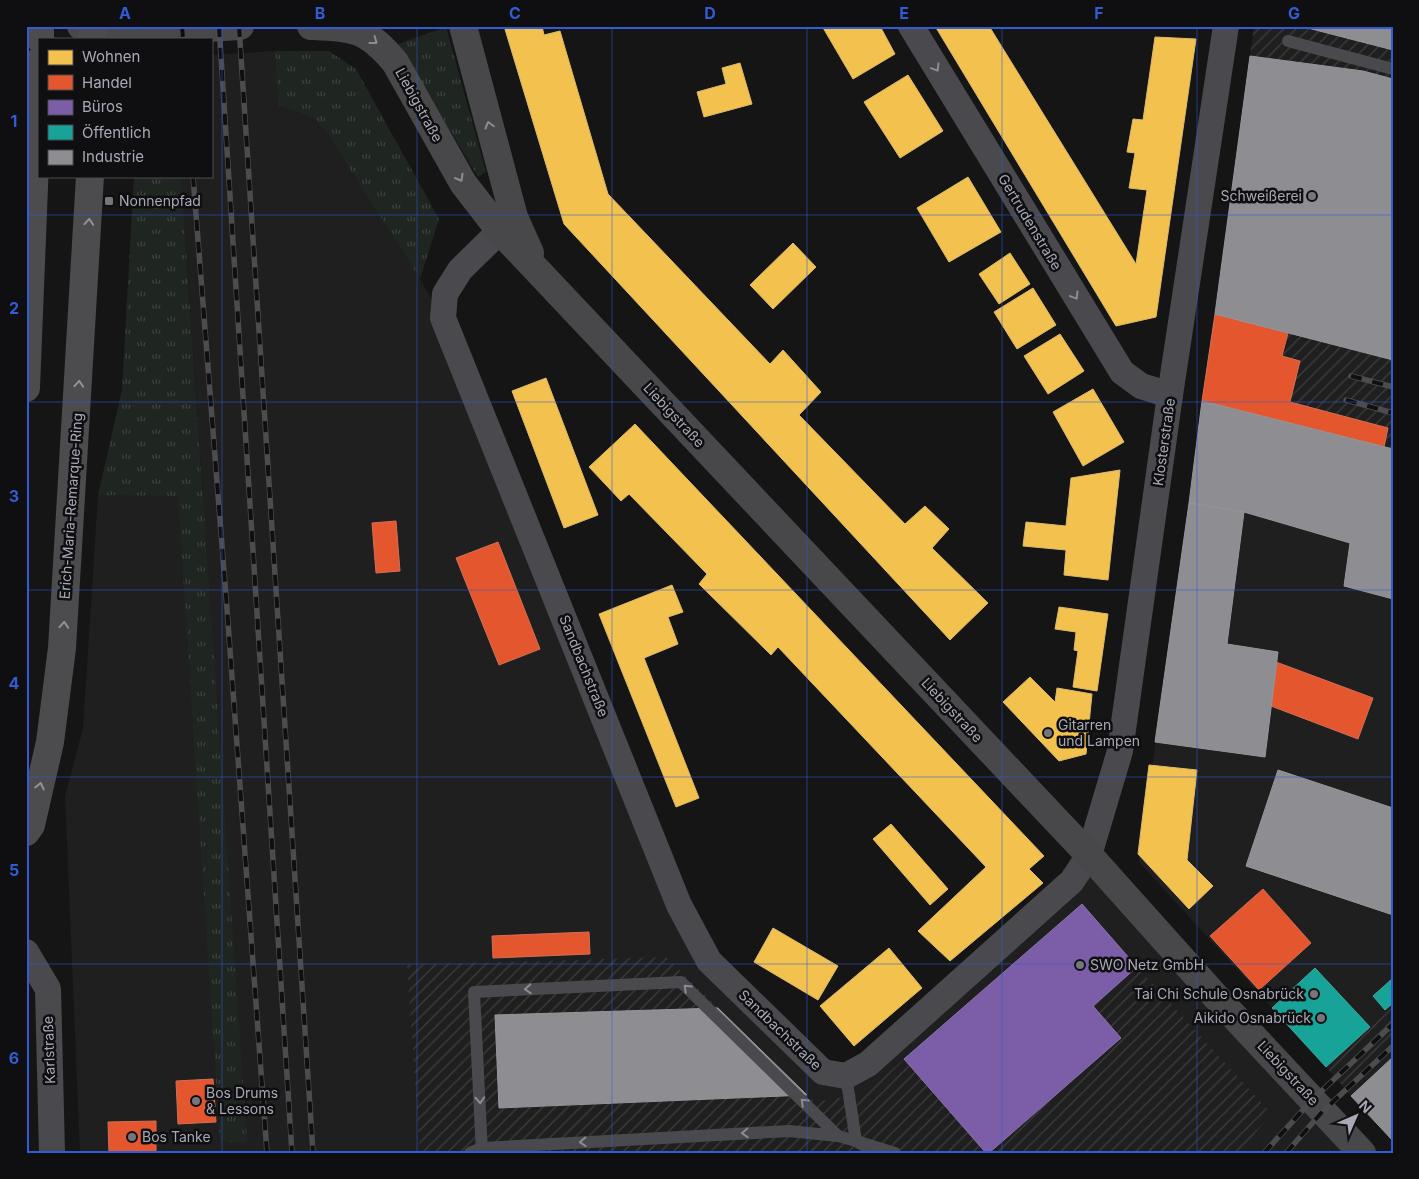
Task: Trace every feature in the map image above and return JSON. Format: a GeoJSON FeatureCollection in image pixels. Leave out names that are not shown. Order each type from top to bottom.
{"type":"FeatureCollection","features":[{"type":"Feature","properties":{"kind":"main road"},"geometry":{"type":"LineString","coordinates":[[40,26],[40,38]]}},
{"type":"Feature","properties":{"kind":"main road"},"geometry":{"type":"LineString","coordinates":[[26,386],[38,86]]}},
{"type":"Feature","properties":{"kind":"main road","name":"Erich-Maria-Remarque-Ring"},"geometry":{"type":"LineString","coordinates":[[26,832],[31,825],[50,742],[62,648],[90,178]]}},
{"type":"Feature","properties":{"kind":"street"},"geometry":{"type":"LineString","coordinates":[[40,38],[47,26]]}},
{"type":"Feature","properties":{"kind":"street"},"geometry":{"type":"LineString","coordinates":[[90,32],[240,26]]}},
{"type":"Feature","properties":{"kind":"street","name":"Liebigstraße"},"geometry":{"type":"LineString","coordinates":[[311,26],[342,27],[364,33],[380,45],[395,62],[462,183],[507,224],[538,270],[1088,855],[1216,997],[1362,1153]]}},
{"type":"Feature","properties":{"kind":"street","name":"Liebigstraße"},"geometry":{"type":"LineString","coordinates":[[463,26],[507,224]]}},
{"type":"Feature","properties":{"kind":"street","name":"Gertrudenstraße"},"geometry":{"type":"LineString","coordinates":[[911,26],[1122,372],[1141,386],[1170,395]]}},
{"type":"Feature","properties":{"kind":"street","name":"Klosterstraße"},"geometry":{"type":"LineString","coordinates":[[1088,855],[1120,751],[1170,395],[1226,26]]}},
{"type":"Feature","properties":{"kind":"street","name":"Sandbachstraße"},"geometry":{"type":"LineString","coordinates":[[507,224],[460,270],[445,294],[443,318],[680,905],[709,961],[823,1072],[846,1076]]}},
{"type":"Feature","properties":{"kind":"street"},"geometry":{"type":"LineString","coordinates":[[846,1076],[868,1064],[1072,880],[1088,855]]}},
{"type":"Feature","properties":{"kind":"street","name":"Karlstraße"},"geometry":{"type":"LineString","coordinates":[[26,952],[48,989],[52,1153]]}},
{"type":"Feature","properties":{"kind":"lane"},"geometry":{"type":"LineString","coordinates":[[1288,41],[1393,69]]}},
{"type":"Feature","properties":{"kind":"lane"},"geometry":{"type":"LineString","coordinates":[[838,1136],[681,982],[474,992],[478,1151],[789,1131],[838,1136],[895,1153]]}},
{"type":"Feature","properties":{"kind":"lane"},"geometry":{"type":"LineString","coordinates":[[846,1076],[856,1141]]}},
{"type":"Feature","properties":{"kind":"lane"},"geometry":{"type":"LineString","coordinates":[[856,1141],[877,1153]]}},
{"type":"Feature","properties":{"kind":"shaded area","name":"Schweißerei"},"geometry":{"type":"Polygon","coordinates":[[[1254,26],[1393,26],[1393,449],[1202,401],[1254,26]]]}},
{"type":"Feature","properties":{"kind":"shaded area"},"geometry":{"type":"Polygon","coordinates":[[[275,51],[278,105],[313,118],[327,133],[443,318],[709,961],[846,1076],[1089,855],[1362,1153],[80,1153],[65,796],[83,728],[98,495],[203,495],[181,178],[212,178],[212,55],[275,51]]]}},
{"type":"Feature","properties":{"kind":"shaded area"},"geometry":{"type":"Polygon","coordinates":[[[1393,449],[1393,1006],[1326,1067],[1139,862],[1189,503],[1393,449]]]}},
{"type":"Feature","properties":{"kind":"shaded area"},"geometry":{"type":"Polygon","coordinates":[[[666,957],[815,1102],[866,1093],[904,1059],[986,1153],[420,1153],[407,965],[666,957]]]}},
{"type":"Feature","properties":{"kind":"shaded area"},"geometry":{"type":"Polygon","coordinates":[[[1137,967],[1271,1113],[1240,1153],[989,1153],[1121,1038],[1093,1006],[1137,967]]]}},
{"type":"Feature","properties":{"kind":"shaded area"},"geometry":{"type":"Polygon","coordinates":[[[1393,1006],[1393,1057],[1351,1096],[1326,1067],[1393,1006]]]}},
{"type":"Feature","properties":{"kind":"green space"},"geometry":{"type":"Polygon","coordinates":[[[446,27],[486,172],[478,177],[398,44],[446,27]]]}},
{"type":"Feature","properties":{"kind":"green space"},"geometry":{"type":"Polygon","coordinates":[[[275,51],[329,51],[356,69],[439,219],[420,279],[327,133],[313,118],[278,105],[275,51]]]}},
{"type":"Feature","properties":{"kind":"green space"},"geometry":{"type":"Polygon","coordinates":[[[134,178],[181,178],[247,1142],[220,1142],[178,496],[98,495],[122,390],[134,178]]]}},
{"type":"Feature","properties":{"kind":"building: Wohnen"},"geometry":{"type":"Polygon","coordinates":[[[504,26],[542,26],[544,35],[560,31],[608,194],[770,364],[783,350],[821,392],[799,415],[905,524],[925,506],[949,529],[932,548],[988,603],[950,640],[564,224],[504,26]]]}},
{"type":"Feature","properties":{"kind":"building: Wohnen"},"geometry":{"type":"Polygon","coordinates":[[[822,26],[880,26],[895,54],[853,79],[822,26]]]}},
{"type":"Feature","properties":{"kind":"building: Wohnen"},"geometry":{"type":"Polygon","coordinates":[[[935,26],[989,26],[1136,264],[1147,190],[1129,188],[1135,153],[1127,152],[1133,119],[1143,120],[1155,37],[1196,39],[1156,317],[1116,326],[935,26]]]}},
{"type":"Feature","properties":{"kind":"building: Wohnen"},"geometry":{"type":"Polygon","coordinates":[[[740,63],[752,104],[704,117],[697,92],[726,84],[722,68],[740,63]]]}},
{"type":"Feature","properties":{"kind":"building: Wohnen"},"geometry":{"type":"Polygon","coordinates":[[[908,75],[943,131],[900,158],[864,102],[908,75]]]}},
{"type":"Feature","properties":{"kind":"building: Wohnen"},"geometry":{"type":"Polygon","coordinates":[[[968,177],[1001,232],[949,262],[917,208],[968,177]]]}},
{"type":"Feature","properties":{"kind":"building: Wohnen"},"geometry":{"type":"Polygon","coordinates":[[[793,243],[816,267],[773,309],[750,285],[793,243]]]}},
{"type":"Feature","properties":{"kind":"building: Wohnen"},"geometry":{"type":"Polygon","coordinates":[[[1010,253],[1030,284],[999,304],[979,274],[1010,253]]]}},
{"type":"Feature","properties":{"kind":"building: Wohnen"},"geometry":{"type":"Polygon","coordinates":[[[1033,288],[1056,325],[1017,349],[994,312],[1033,288]]]}},
{"type":"Feature","properties":{"kind":"building: Wohnen"},"geometry":{"type":"Polygon","coordinates":[[[1060,334],[1084,371],[1048,394],[1024,356],[1060,334]]]}},
{"type":"Feature","properties":{"kind":"building: Wohnen"},"geometry":{"type":"Polygon","coordinates":[[[546,378],[598,515],[564,528],[512,391],[546,378]]]}},
{"type":"Feature","properties":{"kind":"building: Wohnen"},"geometry":{"type":"Polygon","coordinates":[[[1093,389],[1124,442],[1083,466],[1053,412],[1093,389]]]}},
{"type":"Feature","properties":{"kind":"building: Wohnen"},"geometry":{"type":"Polygon","coordinates":[[[635,424],[1044,856],[1029,869],[1043,883],[950,961],[918,931],[986,867],[778,647],[771,655],[699,584],[707,574],[629,494],[621,501],[589,467],[635,424]]]}},
{"type":"Feature","properties":{"kind":"building: Wohnen"},"geometry":{"type":"Polygon","coordinates":[[[1120,470],[1108,580],[1064,575],[1066,550],[1023,546],[1026,522],[1066,526],[1071,478],[1120,470]]]}},
{"type":"Feature","properties":{"kind":"building: Wohnen"},"geometry":{"type":"Polygon","coordinates":[[[672,585],[683,612],[668,617],[678,644],[644,658],[699,798],[676,807],[599,614],[672,585]]]}},
{"type":"Feature","properties":{"kind":"building: Wohnen"},"geometry":{"type":"Polygon","coordinates":[[[1059,607],[1108,614],[1097,691],[1073,687],[1078,651],[1074,650],[1076,632],[1055,629],[1059,607]]]}},
{"type":"Feature","properties":{"kind":"building: Wohnen"},"geometry":{"type":"Polygon","coordinates":[[[1030,677],[1055,702],[1057,688],[1092,694],[1086,754],[1059,761],[1003,702],[1030,677]]]}},
{"type":"Feature","properties":{"kind":"building: Wohnen"},"geometry":{"type":"Polygon","coordinates":[[[1149,765],[1197,770],[1187,860],[1213,886],[1189,909],[1138,854],[1149,765]]]}},
{"type":"Feature","properties":{"kind":"building: Wohnen"},"geometry":{"type":"Polygon","coordinates":[[[891,824],[948,889],[930,905],[873,839],[891,824]]]}},
{"type":"Feature","properties":{"kind":"building: Wohnen"},"geometry":{"type":"Polygon","coordinates":[[[773,928],[838,966],[818,1000],[754,962],[773,928]]]}},
{"type":"Feature","properties":{"kind":"building: Wohnen"},"geometry":{"type":"Polygon","coordinates":[[[889,948],[922,988],[854,1046],[820,1006],[889,948]]]}},
{"type":"Feature","properties":{"kind":"building: Handel"},"geometry":{"type":"Polygon","coordinates":[[[1215,314],[1288,333],[1282,356],[1300,361],[1290,402],[1388,428],[1384,447],[1202,401],[1215,314]]]}},
{"type":"Feature","properties":{"kind":"building: Handel"},"geometry":{"type":"Polygon","coordinates":[[[396,521],[400,571],[376,573],[372,523],[396,521]]]}},
{"type":"Feature","properties":{"kind":"building: Handel"},"geometry":{"type":"Polygon","coordinates":[[[498,542],[540,649],[499,665],[456,558],[498,542]]]}},
{"type":"Feature","properties":{"kind":"building: Handel"},"geometry":{"type":"Polygon","coordinates":[[[1276,662],[1373,698],[1358,739],[1271,706],[1276,662]]]}},
{"type":"Feature","properties":{"kind":"building: Handel"},"geometry":{"type":"Polygon","coordinates":[[[1263,889],[1311,943],[1259,990],[1210,936],[1263,889]]]}},
{"type":"Feature","properties":{"kind":"building: Handel"},"geometry":{"type":"Polygon","coordinates":[[[589,932],[590,954],[493,958],[492,936],[589,932]]]}},
{"type":"Feature","properties":{"kind":"building: Handel","name":"Bos Drums & Lessons"},"geometry":{"type":"Polygon","coordinates":[[[213,1079],[216,1122],[178,1124],[176,1081],[213,1079]]]}},
{"type":"Feature","properties":{"kind":"building: Handel","name":"Bos Tanke"},"geometry":{"type":"Polygon","coordinates":[[[156,1121],[156,1153],[109,1153],[108,1122],[156,1121]]]}},
{"type":"Feature","properties":{"kind":"building: Büros"},"geometry":{"type":"Polygon","coordinates":[[[1082,904],[1137,967],[1093,1006],[1121,1038],[989,1153],[986,1153],[904,1059],[1082,904]]]}},
{"type":"Feature","properties":{"kind":"building: Öffentlich","name":"Aikido Osnabrück"},"geometry":{"type":"Polygon","coordinates":[[[1315,968],[1370,1027],[1326,1067],[1272,1008],[1315,968]]]}},
{"type":"Feature","properties":{"kind":"building: Öffentlich"},"geometry":{"type":"Polygon","coordinates":[[[1393,978],[1393,1003],[1385,1010],[1373,996],[1393,978]]]}},
{"type":"Feature","properties":{"kind":"building: Industrie"},"geometry":{"type":"Polygon","coordinates":[[[1300,26],[1393,26],[1393,50],[1300,26]]]}},
{"type":"Feature","properties":{"kind":"building: Industrie","name":"Schweißerei"},"geometry":{"type":"Polygon","coordinates":[[[1250,56],[1363,71],[1393,79],[1393,360],[1215,314],[1250,56]]]}},
{"type":"Feature","properties":{"kind":"building: Industrie"},"geometry":{"type":"Polygon","coordinates":[[[1202,401],[1393,449],[1393,599],[1344,586],[1350,543],[1244,512],[1189,503],[1202,401]]]}},
{"type":"Feature","properties":{"kind":"building: Industrie"},"geometry":{"type":"Polygon","coordinates":[[[1189,503],[1244,512],[1227,644],[1278,652],[1265,757],[1155,742],[1189,503]]]}},
{"type":"Feature","properties":{"kind":"building: Industrie"},"geometry":{"type":"Polygon","coordinates":[[[1278,770],[1393,808],[1393,915],[1246,866],[1278,770]]]}},
{"type":"Feature","properties":{"kind":"building: Industrie"},"geometry":{"type":"Polygon","coordinates":[[[718,1008],[807,1095],[499,1108],[495,1015],[718,1008]]]}},
{"type":"Feature","properties":{"kind":"building: Industrie"},"geometry":{"type":"Polygon","coordinates":[[[1393,1057],[1393,1141],[1351,1096],[1393,1057]]]}},
{"type":"Feature","properties":{"kind":"railway"},"geometry":{"type":"LineString","coordinates":[[182,26],[183,38]]}},
{"type":"Feature","properties":{"kind":"railway"},"geometry":{"type":"LineString","coordinates":[[219,26],[292,1153]]}},
{"type":"Feature","properties":{"kind":"railway"},"geometry":{"type":"LineString","coordinates":[[239,26],[313,1153]]}},
{"type":"Feature","properties":{"kind":"railway"},"geometry":{"type":"LineString","coordinates":[[193,178],[267,1153]]}},
{"type":"Feature","properties":{"kind":"railway"},"geometry":{"type":"LineString","coordinates":[[1351,376],[1393,387]]}},
{"type":"Feature","properties":{"kind":"railway"},"geometry":{"type":"LineString","coordinates":[[1346,400],[1393,413]]}},
{"type":"Feature","properties":{"kind":"railway"},"geometry":{"type":"LineString","coordinates":[[1264,1153],[1313,1099],[1393,1024]]}},
{"type":"Feature","properties":{"kind":"railway"},"geometry":{"type":"LineString","coordinates":[[1286,1153],[1323,1111],[1393,1046]]}},
{"type":"Feature","properties":{"kind":"place","name":"Schweißerei"},"geometry":{"type":"Point","coordinates":[1312,196]}},
{"type":"Feature","properties":{"kind":"place","name":"Nonnenpfad"},"geometry":{"type":"Point","coordinates":[109,201]}},
{"type":"Feature","properties":{"kind":"place","name":"Gitarren und Lampen"},"geometry":{"type":"Point","coordinates":[1048,733]}},
{"type":"Feature","properties":{"kind":"place","name":"SWO Netz GmbH"},"geometry":{"type":"Point","coordinates":[1080,965]}},
{"type":"Feature","properties":{"kind":"place","name":"Tai Chi Schule Osnabrück"},"geometry":{"type":"Point","coordinates":[1314,994]}},
{"type":"Feature","properties":{"kind":"place","name":"Aikido Osnabrück"},"geometry":{"type":"Point","coordinates":[1321,1018]}},
{"type":"Feature","properties":{"kind":"place","name":"Bos Drums & Lessons"},"geometry":{"type":"Point","coordinates":[196,1101]}},
{"type":"Feature","properties":{"kind":"place","name":"Bos Tanke"},"geometry":{"type":"Point","coordinates":[132,1137]}}]}
